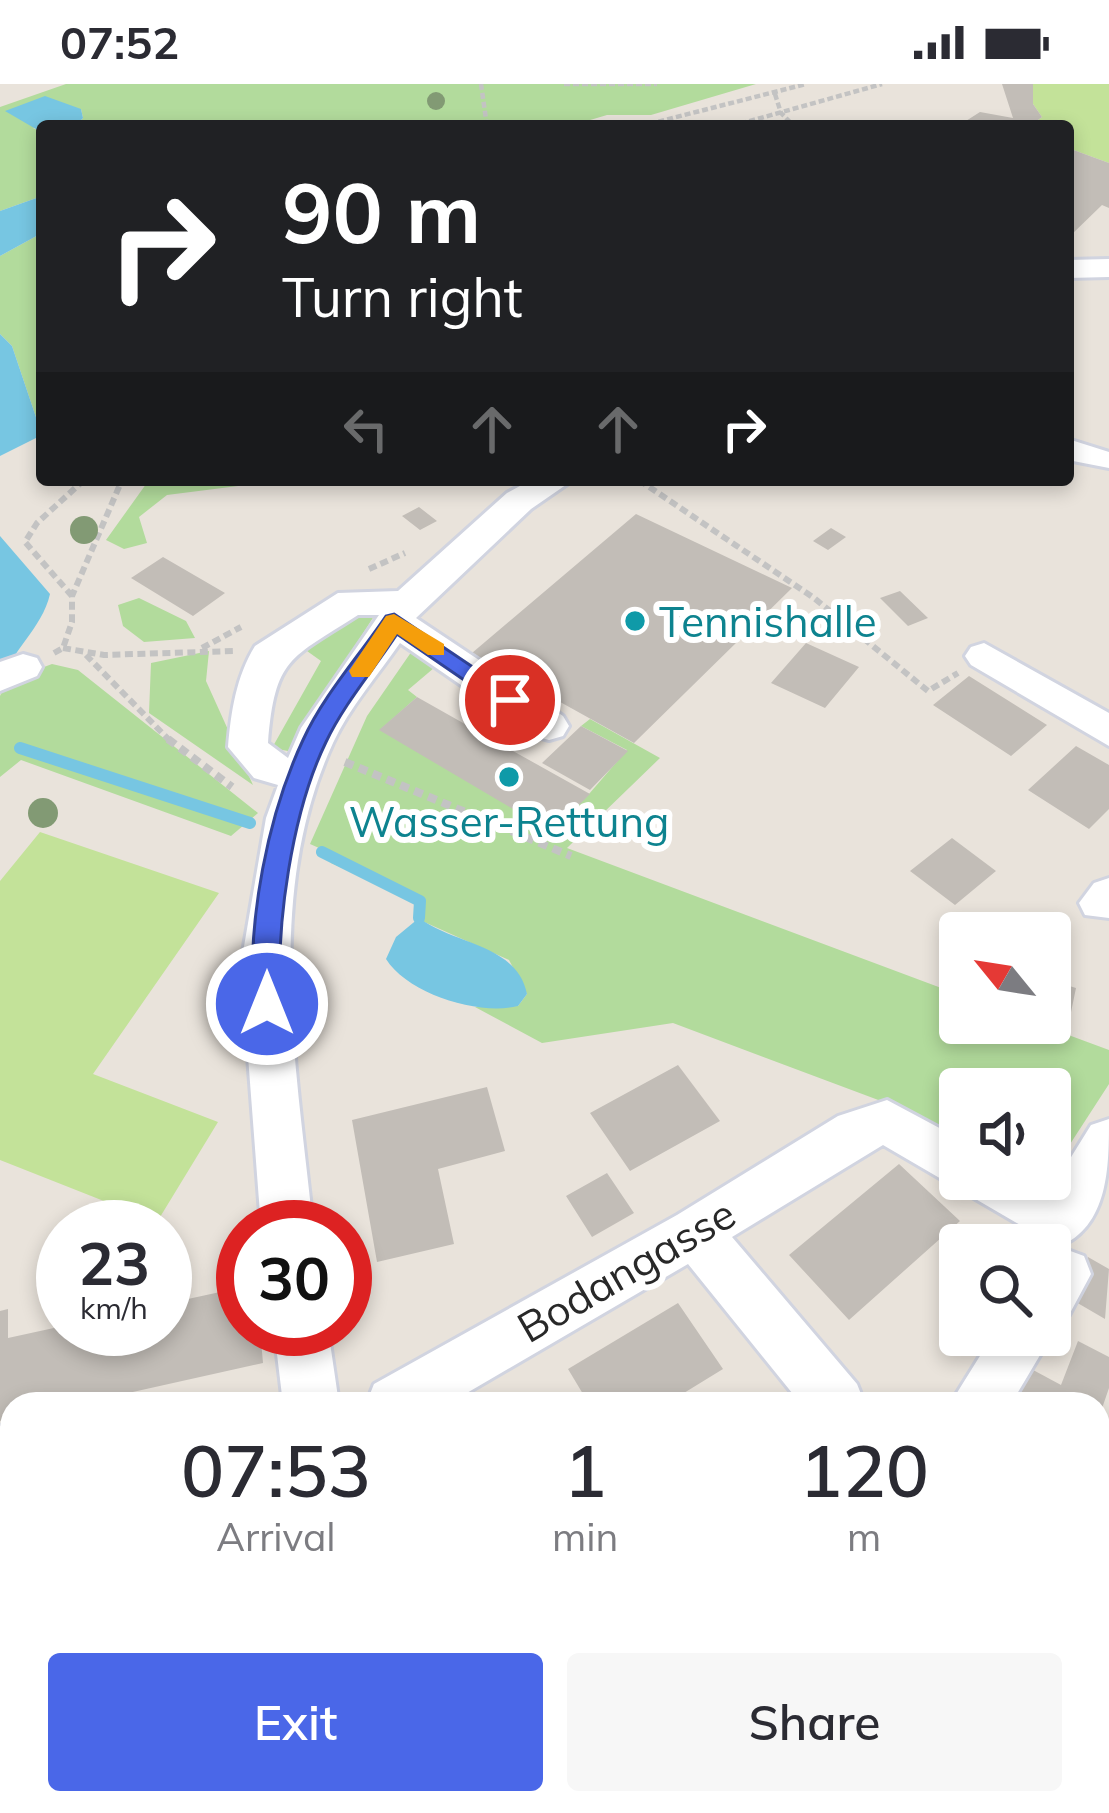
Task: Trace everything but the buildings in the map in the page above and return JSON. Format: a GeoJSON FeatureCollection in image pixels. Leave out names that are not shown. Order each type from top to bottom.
{"type":"FeatureCollection","features":[{"type":"Feature","properties":{"kind":"street"},"geometry":{"type":"LineString","coordinates":[[1074,269],[1109,268]]}},
{"type":"Feature","properties":{"kind":"street"},"geometry":{"type":"LineString","coordinates":[[285,1200],[264,964],[287,818],[306,763],[400,613],[519,502],[546,486]]}},
{"type":"Feature","properties":{"kind":"street"},"geometry":{"type":"LineString","coordinates":[[306,763],[268,767],[248,747],[252,701],[268,655],[351,602],[400,613],[549,726]]}},
{"type":"Feature","properties":{"kind":"street"},"geometry":{"type":"LineString","coordinates":[[984,656],[1109,732]]}},
{"type":"Feature","properties":{"kind":"street","name":"Bodangasse"},"geometry":{"type":"LineString","coordinates":[[415,1392],[695,1232],[855,1132],[887,1122],[939,1153]]}},
{"type":"Feature","properties":{"kind":"street"},"geometry":{"type":"LineString","coordinates":[[1019,1200],[1058,1223],[1109,1142]]}},
{"type":"Feature","properties":{"kind":"street"},"geometry":{"type":"LineString","coordinates":[[695,1232],[827,1392]]}},
{"type":"Feature","properties":{"kind":"street"},"geometry":{"type":"LineString","coordinates":[[305,1356],[309,1392]]}},
{"type":"Feature","properties":{"kind":"street"},"geometry":{"type":"LineString","coordinates":[[986,1392],[1011,1356]]}},
{"type":"Feature","properties":{"kind":"path"},"geometry":{"type":"LineString","coordinates":[[481,84],[486,120]]}},
{"type":"Feature","properties":{"kind":"path"},"geometry":{"type":"LineString","coordinates":[[565,84],[657,84]]}},
{"type":"Feature","properties":{"kind":"path"},"geometry":{"type":"LineString","coordinates":[[665,120],[806,84]]}},
{"type":"Feature","properties":{"kind":"path"},"geometry":{"type":"LineString","coordinates":[[753,120],[882,84]]}},
{"type":"Feature","properties":{"kind":"path"},"geometry":{"type":"LineString","coordinates":[[775,94],[788,120]]}},
{"type":"Feature","properties":{"kind":"path"},"geometry":{"type":"LineString","coordinates":[[72,596],[25,542],[37,523],[77,486]]}},
{"type":"Feature","properties":{"kind":"path"},"geometry":{"type":"LineString","coordinates":[[63,648],[72,622],[72,596],[119,486]]}},
{"type":"Feature","properties":{"kind":"path"},"geometry":{"type":"LineString","coordinates":[[648,486],[814,598],[928,692],[984,656]]}},
{"type":"Feature","properties":{"kind":"path"},"geometry":{"type":"LineString","coordinates":[[12,672],[63,648],[86,656],[202,647],[268,655]]}},
{"type":"Feature","properties":{"kind":"path"},"geometry":{"type":"LineString","coordinates":[[86,656],[172,743],[232,787],[287,818]]}},
{"type":"Feature","properties":{"kind":"path"},"geometry":{"type":"LineString","coordinates":[[306,763],[571,856]]}},
{"type":"Feature","properties":{"kind":"green space"},"geometry":{"type":"Polygon","coordinates":[[[66,84],[756,84],[651,115],[607,115],[590,120],[81,120],[81,109],[53,120],[36,120],[36,198],[0,211],[0,107],[66,84]]]}},
{"type":"Feature","properties":{"kind":"green space"},"geometry":{"type":"Polygon","coordinates":[[[1033,84],[1109,84],[1109,163],[1074,150],[1074,120],[1038,120],[1042,117],[1033,104],[1033,84]]]}},
{"type":"Feature","properties":{"kind":"green space"},"geometry":{"type":"Polygon","coordinates":[[[36,236],[36,417],[12,346],[0,334],[0,256],[36,236]]]}},
{"type":"Feature","properties":{"kind":"green space"},"geometry":{"type":"Polygon","coordinates":[[[145,486],[238,486],[167,495],[139,517],[147,543],[124,549],[106,540],[145,486]]]}},
{"type":"Feature","properties":{"kind":"green space"},"geometry":{"type":"Polygon","coordinates":[[[139,598],[186,621],[195,638],[144,642],[123,626],[118,605],[139,598]]]}},
{"type":"Feature","properties":{"kind":"green space"},"geometry":{"type":"Polygon","coordinates":[[[363,609],[376,613],[288,751],[272,748],[321,661],[300,646],[363,609]]]}},
{"type":"Feature","properties":{"kind":"green space"},"geometry":{"type":"Polygon","coordinates":[[[414,648],[441,662],[408,690],[417,697],[380,730],[589,794],[627,750],[581,726],[590,719],[660,758],[567,848],[939,987],[939,1044],[1071,1044],[1071,1036],[1109,1050],[1109,1084],[1071,1143],[1071,1068],[939,1068],[939,1130],[881,1101],[673,1023],[542,1043],[475,1007],[518,1006],[527,994],[509,960],[422,921],[420,901],[331,863],[328,852],[310,844],[367,716],[414,648]]]}},
{"type":"Feature","properties":{"kind":"green space"},"geometry":{"type":"Polygon","coordinates":[[[209,651],[206,681],[253,785],[149,713],[151,663],[209,651]]]}},
{"type":"Feature","properties":{"kind":"green space"},"geometry":{"type":"Polygon","coordinates":[[[52,664],[78,670],[258,813],[231,836],[21,760],[0,777],[0,696],[7,681],[52,664]]]}},
{"type":"Feature","properties":{"kind":"green space"},"geometry":{"type":"Polygon","coordinates":[[[40,832],[219,893],[93,1074],[218,1122],[170,1200],[101,1200],[0,1160],[0,881],[40,832]]]}},
{"type":"Feature","properties":{"kind":"water"},"geometry":{"type":"Polygon","coordinates":[[[45,96],[81,109],[83,118],[36,120],[36,129],[5,111],[45,96]]]}},
{"type":"Feature","properties":{"kind":"water"},"geometry":{"type":"Polygon","coordinates":[[[36,198],[36,236],[0,256],[0,211],[36,198]]]}},
{"type":"Feature","properties":{"kind":"water"},"geometry":{"type":"Polygon","coordinates":[[[0,334],[12,346],[36,417],[36,438],[0,456],[0,334]]]}},
{"type":"Feature","properties":{"kind":"water"},"geometry":{"type":"Polygon","coordinates":[[[0,536],[50,594],[0,685],[0,536]]]}},
{"type":"Feature","properties":{"kind":"water"},"geometry":{"type":"Polygon","coordinates":[[[419,918],[511,965],[527,994],[518,1006],[465,1005],[427,992],[396,971],[386,959],[396,937],[419,918]]]}},
{"type":"Feature","properties":{"kind":"waterway"},"geometry":{"type":"LineString","coordinates":[[20,748],[250,823]]}},
{"type":"Feature","properties":{"kind":"waterway"},"geometry":{"type":"LineString","coordinates":[[322,852],[420,901],[419,918]]}},
{"type":"Feature","properties":{"kind":"slow traffic"},"geometry":{"type":"LineString","coordinates":[[361,671],[394,621],[436,650]]}},
{"type":"Feature","properties":{"kind":"place","name":"Tennishalle"},"geometry":{"type":"Point","coordinates":[635,621]}},
{"type":"Feature","properties":{"kind":"place","name":"Wasser-Rettung"},"geometry":{"type":"Point","coordinates":[509,777]}},
{"type":"Feature","properties":{"kind":"route"},"geometry":{"type":"LineString","coordinates":[[267,1004],[264,964],[287,818],[315,738],[394,621],[510,700]]}}]}
